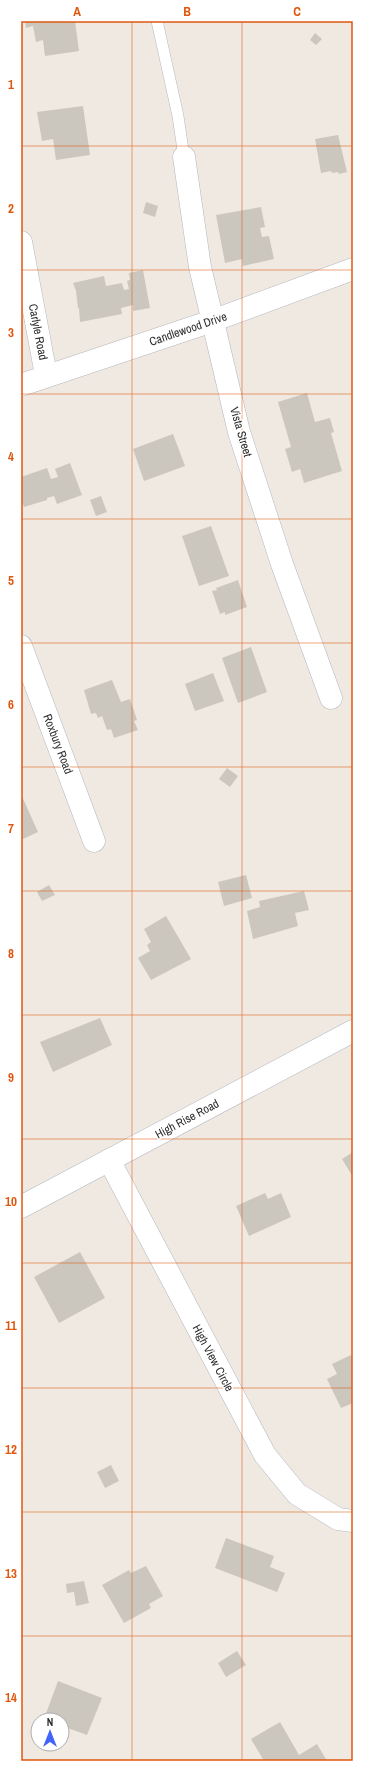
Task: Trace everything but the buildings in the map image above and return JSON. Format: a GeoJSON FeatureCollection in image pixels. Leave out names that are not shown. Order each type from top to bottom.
{"type":"FeatureCollection","features":[{"type":"Feature","properties":{"kind":"street","name":"Vista Street"},"geometry":{"type":"LineString","coordinates":[[184,157],[200,267],[239,432],[282,564],[331,698]]}},
{"type":"Feature","properties":{"kind":"street","name":"Carlyle Road"},"geometry":{"type":"LineString","coordinates":[[21,242],[46,375]]}},
{"type":"Feature","properties":{"kind":"street","name":"Candlewood Drive"},"geometry":{"type":"LineString","coordinates":[[21,385],[46,375],[212,321],[353,269]]}},
{"type":"Feature","properties":{"kind":"street","name":"Roxbury Road"},"geometry":{"type":"LineString","coordinates":[[21,646],[94,841]]}},
{"type":"Feature","properties":{"kind":"street","name":"High Rise Road"},"geometry":{"type":"LineString","coordinates":[[21,1207],[353,1032]]}},
{"type":"Feature","properties":{"kind":"street","name":"High View Circle"},"geometry":{"type":"LineString","coordinates":[[109,1160],[265,1456],[296,1494],[338,1519],[353,1522]]}},
{"type":"Feature","properties":{"kind":"lane"},"geometry":{"type":"LineString","coordinates":[[157,21],[178,116],[184,157]]}}]}
